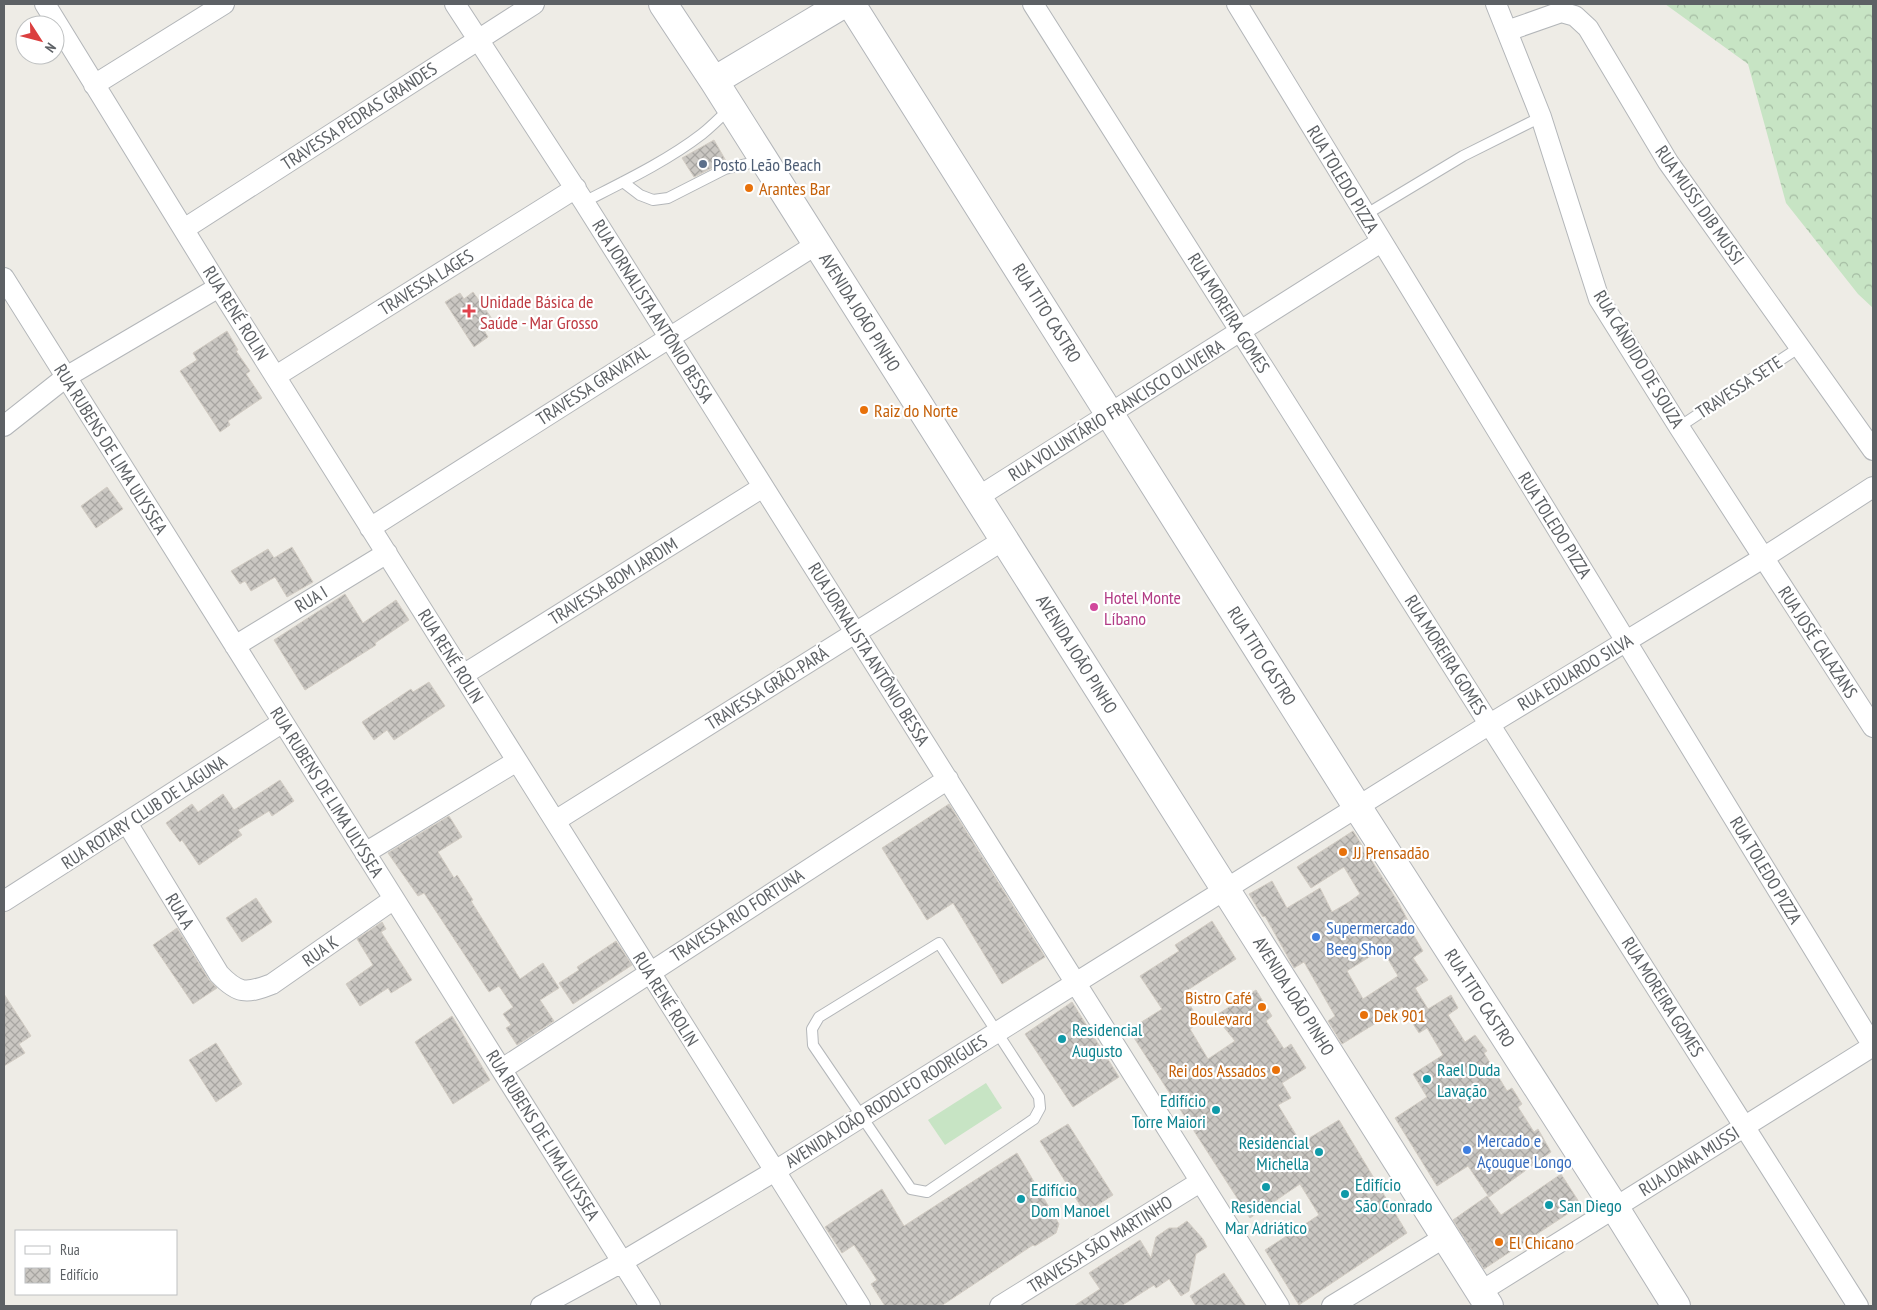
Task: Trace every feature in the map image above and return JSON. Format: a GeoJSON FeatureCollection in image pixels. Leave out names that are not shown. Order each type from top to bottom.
{"type":"FeatureCollection","features":[{"type":"Feature","properties":{"kind":"main road","name":"AVENIDA JOÃO PINHO"},"geometry":{"type":"LineString","coordinates":[[663,4],[714,81],[978,497],[1484,1299]]}},
{"type":"Feature","properties":{"kind":"main road"},"geometry":{"type":"LineString","coordinates":[[714,81],[843,4]]}},
{"type":"Feature","properties":{"kind":"main road","name":"RUA TITO CASTRO"},"geometry":{"type":"LineString","coordinates":[[852,4],[1358,808],[1676,1306]]}},
{"type":"Feature","properties":{"kind":"street","name":"RUA RENÉ ROLIN"},"geometry":{"type":"LineString","coordinates":[[45,4],[219,287],[860,1306]]}},
{"type":"Feature","properties":{"kind":"street"},"geometry":{"type":"LineString","coordinates":[[94,85],[224,4]]}},
{"type":"Feature","properties":{"kind":"street","name":"RUA JORNALISTA ANTÔNIO BESSA"},"geometry":{"type":"LineString","coordinates":[[455,4],[580,195],[1279,1306]]}},
{"type":"Feature","properties":{"kind":"street","name":"TRAVESSA PEDRAS GRANDES"},"geometry":{"type":"LineString","coordinates":[[184,229],[534,4]]}},
{"type":"Feature","properties":{"kind":"street","name":"RUA MOREIRA GOMES"},"geometry":{"type":"LineString","coordinates":[[1033,4],[1858,1306]]}},
{"type":"Feature","properties":{"kind":"street","name":"RUA TOLEDO PIZZA"},"geometry":{"type":"LineString","coordinates":[[1237,4],[1873,1046]]}},
{"type":"Feature","properties":{"kind":"street","name":"RUA CÂNDIDO DE SOUZA"},"geometry":{"type":"LineString","coordinates":[[1496,4],[1542,117],[1599,299],[1763,558]]}},
{"type":"Feature","properties":{"kind":"street","name":"RUA MUSSI DIB MUSSI"},"geometry":{"type":"LineString","coordinates":[[1506,31],[1561,12],[1575,16],[1588,28],[1668,162],[1873,450]]}},
{"type":"Feature","properties":{"kind":"street","name":"TRAVESSA LAGES"},"geometry":{"type":"LineString","coordinates":[[276,376],[580,195]]}},
{"type":"Feature","properties":{"kind":"street","name":"RUA VOLUNTÁRIO FRANCISCO OLIVEIRA"},"geometry":{"type":"LineString","coordinates":[[978,497],[1381,242]]}},
{"type":"Feature","properties":{"kind":"street","name":"TRAVESSA GRAVATAL"},"geometry":{"type":"LineString","coordinates":[[370,528],[669,336],[817,244]]}},
{"type":"Feature","properties":{"kind":"street","name":"RUA RUBENS DE LIMA ULYSSEA"},"geometry":{"type":"LineString","coordinates":[[4,278],[650,1306]]}},
{"type":"Feature","properties":{"kind":"street"},"geometry":{"type":"LineString","coordinates":[[4,426],[66,377],[219,287]]}},
{"type":"Feature","properties":{"kind":"street","name":"TRAVESSA BOM JARDIM"},"geometry":{"type":"LineString","coordinates":[[463,675],[763,487]]}},
{"type":"Feature","properties":{"kind":"street","name":"RUA EDUARDO SILVA"},"geometry":{"type":"LineString","coordinates":[[1226,889],[1626,640],[1763,558],[1873,488]]}},
{"type":"Feature","properties":{"kind":"street","name":"TRAVESSA GRÃO-PARÁ"},"geometry":{"type":"LineString","coordinates":[[555,821],[1004,539]]}},
{"type":"Feature","properties":{"kind":"street","name":"RUA I"},"geometry":{"type":"LineString","coordinates":[[235,646],[387,553]]}},
{"type":"Feature","properties":{"kind":"street","name":"RUA JOSÉ CALAZANS"},"geometry":{"type":"LineString","coordinates":[[1763,558],[1873,727]]}},
{"type":"Feature","properties":{"kind":"street","name":"RUA ROTARY CLUB DE LAGUNA"},"geometry":{"type":"LineString","coordinates":[[4,901],[283,722]]}},
{"type":"Feature","properties":{"kind":"street"},"geometry":{"type":"LineString","coordinates":[[365,853],[517,761]]}},
{"type":"Feature","properties":{"kind":"street","name":"TRAVESSA RIO FORTUNA"},"geometry":{"type":"LineString","coordinates":[[502,1069],[948,779]]}},
{"type":"Feature","properties":{"kind":"street","name":"RUA A"},"geometry":{"type":"LineString","coordinates":[[127,823],[218,974],[231,986],[241,991]]}},
{"type":"Feature","properties":{"kind":"street","name":"AVENIDA JOÃO RODOLFO RODRIGUES"},"geometry":{"type":"LineString","coordinates":[[541,1306],[622,1262],[776,1171],[1226,889]]}},
{"type":"Feature","properties":{"kind":"street","name":"RUA K"},"geometry":{"type":"LineString","coordinates":[[241,991],[254,991],[272,984],[394,899]]}},
{"type":"Feature","properties":{"kind":"street","name":"RUA JOANA MUSSI"},"geometry":{"type":"LineString","coordinates":[[1484,1299],[1615,1208],[1873,1046]]}},
{"type":"Feature","properties":{"kind":"street","name":"TRAVESSA SÃO MARTINHO"},"geometry":{"type":"LineString","coordinates":[[1000,1306],[1200,1182]]}},
{"type":"Feature","properties":{"kind":"street"},"geometry":{"type":"LineString","coordinates":[[1332,1306],[1445,1237]]}},
{"type":"Feature","properties":{"kind":"lane"},"geometry":{"type":"LineString","coordinates":[[580,195],[623,182],[695,138],[731,108]]}},
{"type":"Feature","properties":{"kind":"lane"},"geometry":{"type":"LineString","coordinates":[[1365,215],[1463,156],[1542,117]]}},
{"type":"Feature","properties":{"kind":"lane"},"geometry":{"type":"LineString","coordinates":[[623,182],[640,195],[653,200],[668,198],[726,169],[764,160]]}},
{"type":"Feature","properties":{"kind":"lane","name":"TRAVESSA SETE"},"geometry":{"type":"LineString","coordinates":[[1679,427],[1800,347]]}},
{"type":"Feature","properties":{"kind":"lane"},"geometry":{"type":"LineString","coordinates":[[940,943],[1039,1097],[1040,1108],[1034,1119],[927,1192],[911,1189],[862,1116],[813,1045],[812,1029],[819,1017],[940,943]]}},
{"type":"Feature","properties":{"kind":"green space"},"geometry":{"type":"Polygon","coordinates":[[[1665,4],[1873,4],[1873,308],[1858,294],[1786,203],[1748,64],[1665,4]]]}},
{"type":"Feature","properties":{"kind":"green space"},"geometry":{"type":"Polygon","coordinates":[[[986,1083],[1002,1108],[945,1145],[928,1120],[986,1083]]]}},
{"type":"Feature","properties":{"kind":"building"},"geometry":{"type":"Polygon","coordinates":[[[714,140],[726,161],[694,177],[682,158],[714,140]]]}},
{"type":"Feature","properties":{"kind":"building","name":"Unidade Básica de Saúde - Mar Grosso"},"geometry":{"type":"Polygon","coordinates":[[[473,292],[493,320],[482,327],[488,337],[474,347],[445,302],[460,293],[464,299],[473,292]]]}},
{"type":"Feature","properties":{"kind":"building"},"geometry":{"type":"Polygon","coordinates":[[[227,331],[238,350],[236,351],[250,371],[246,374],[262,398],[228,421],[230,425],[220,432],[180,371],[197,360],[193,353],[227,331]]]}},
{"type":"Feature","properties":{"kind":"building"},"geometry":{"type":"Polygon","coordinates":[[[107,487],[123,509],[96,528],[81,506],[107,487]]]}},
{"type":"Feature","properties":{"kind":"building"},"geometry":{"type":"Polygon","coordinates":[[[292,547],[313,582],[287,597],[275,577],[251,591],[245,581],[240,584],[231,571],[268,549],[274,558],[292,547]]]}},
{"type":"Feature","properties":{"kind":"building"},"geometry":{"type":"Polygon","coordinates":[[[345,594],[363,623],[396,600],[409,620],[375,643],[376,645],[305,690],[274,640],[345,594]]]}},
{"type":"Feature","properties":{"kind":"building"},"geometry":{"type":"Polygon","coordinates":[[[429,682],[445,706],[394,740],[387,730],[374,740],[362,722],[411,689],[413,692],[429,682]]]}},
{"type":"Feature","properties":{"kind":"building"},"geometry":{"type":"Polygon","coordinates":[[[280,780],[294,801],[272,816],[269,811],[238,830],[242,835],[199,865],[182,840],[180,842],[166,823],[192,804],[198,812],[223,794],[234,810],[280,780]]]}},
{"type":"Feature","properties":{"kind":"building"},"geometry":{"type":"Polygon","coordinates":[[[949,804],[1045,957],[1002,984],[953,903],[927,920],[882,848],[949,804]]]}},
{"type":"Feature","properties":{"kind":"building"},"geometry":{"type":"Polygon","coordinates":[[[449,816],[462,837],[438,852],[454,878],[457,875],[520,979],[543,963],[559,988],[540,1000],[554,1021],[517,1045],[506,1028],[511,1025],[503,1014],[513,1007],[499,986],[489,992],[424,893],[418,896],[388,853],[449,816]]]}},
{"type":"Feature","properties":{"kind":"building"},"geometry":{"type":"Polygon","coordinates":[[[1353,831],[1398,902],[1412,928],[1410,929],[1423,951],[1413,958],[1428,980],[1415,988],[1428,1009],[1451,995],[1458,1008],[1448,1015],[1465,1042],[1475,1035],[1487,1051],[1484,1053],[1507,1091],[1512,1088],[1522,1104],[1518,1107],[1534,1132],[1538,1129],[1551,1152],[1489,1197],[1468,1166],[1437,1186],[1395,1118],[1427,1097],[1413,1074],[1443,1055],[1427,1028],[1419,1033],[1402,1007],[1342,1044],[1328,1021],[1335,1016],[1304,962],[1294,968],[1265,916],[1263,917],[1249,894],[1272,881],[1287,908],[1320,888],[1332,912],[1360,894],[1344,867],[1311,888],[1297,867],[1353,831]],[[1382,949],[1347,971],[1363,999],[1398,976],[1382,949]]]}},
{"type":"Feature","properties":{"kind":"building"},"geometry":{"type":"Polygon","coordinates":[[[256,898],[272,922],[242,942],[226,918],[256,898]]]}},
{"type":"Feature","properties":{"kind":"building"},"geometry":{"type":"Polygon","coordinates":[[[1212,921],[1236,959],[1183,993],[1200,1022],[1190,1029],[1208,1059],[1235,1041],[1215,1016],[1256,990],[1272,1016],[1266,1021],[1284,1049],[1291,1044],[1306,1068],[1282,1083],[1291,1098],[1278,1105],[1301,1143],[1339,1120],[1407,1233],[1299,1305],[1265,1250],[1319,1215],[1300,1184],[1250,1218],[1129,1030],[1162,1009],[1140,976],[1179,951],[1175,945],[1212,921]]]}},
{"type":"Feature","properties":{"kind":"building"},"geometry":{"type":"Polygon","coordinates":[[[382,922],[386,929],[381,932],[412,980],[391,993],[388,988],[360,1006],[346,984],[373,965],[357,939],[382,922]]]}},
{"type":"Feature","properties":{"kind":"building"},"geometry":{"type":"Polygon","coordinates":[[[177,928],[209,980],[217,988],[193,1004],[153,945],[177,928]]]}},
{"type":"Feature","properties":{"kind":"building"},"geometry":{"type":"Polygon","coordinates":[[[616,941],[632,965],[573,1004],[559,983],[579,970],[577,967],[616,941]]]}},
{"type":"Feature","properties":{"kind":"building"},"geometry":{"type":"Polygon","coordinates":[[[4,994],[31,1036],[19,1044],[25,1053],[4,1066],[4,994]]]}},
{"type":"Feature","properties":{"kind":"building"},"geometry":{"type":"Polygon","coordinates":[[[1072,1002],[1119,1077],[1073,1107],[1025,1034],[1072,1002]]]}},
{"type":"Feature","properties":{"kind":"building"},"geometry":{"type":"Polygon","coordinates":[[[452,1016],[490,1080],[453,1104],[415,1042],[452,1016]]]}},
{"type":"Feature","properties":{"kind":"building"},"geometry":{"type":"Polygon","coordinates":[[[216,1043],[242,1084],[216,1102],[189,1060],[216,1043]]]}},
{"type":"Feature","properties":{"kind":"building"},"geometry":{"type":"Polygon","coordinates":[[[1068,1124],[1113,1195],[1085,1213],[1040,1141],[1068,1124]]]}},
{"type":"Feature","properties":{"kind":"building"},"geometry":{"type":"Polygon","coordinates":[[[1017,1153],[1059,1224],[1056,1233],[1035,1246],[1033,1245],[941,1306],[885,1306],[871,1284],[877,1280],[854,1245],[842,1253],[825,1227],[882,1189],[904,1226],[1017,1153]]]}},
{"type":"Feature","properties":{"kind":"building"},"geometry":{"type":"Polygon","coordinates":[[[1561,1174],[1581,1205],[1484,1269],[1453,1220],[1487,1196],[1501,1215],[1561,1174]]]}},
{"type":"Feature","properties":{"kind":"building"},"geometry":{"type":"Polygon","coordinates":[[[1187,1221],[1203,1239],[1207,1247],[1196,1254],[1189,1291],[1181,1296],[1169,1279],[1156,1288],[1154,1285],[1121,1306],[1074,1306],[1100,1289],[1089,1273],[1140,1240],[1151,1258],[1156,1237],[1169,1228],[1177,1228],[1187,1221]]]}},
{"type":"Feature","properties":{"kind":"building"},"geometry":{"type":"Polygon","coordinates":[[[1224,1273],[1246,1306],[1196,1306],[1190,1296],[1224,1273]]]}},
{"type":"Feature","properties":{"kind":"place","name":"Posto Leão Beach"},"geometry":{"type":"Point","coordinates":[703,164]}},
{"type":"Feature","properties":{"kind":"place","name":"Arantes Bar"},"geometry":{"type":"Point","coordinates":[749,188]}},
{"type":"Feature","properties":{"kind":"place","name":"Unidade Básica de Saúde - Mar Grosso"},"geometry":{"type":"Point","coordinates":[469,311]}},
{"type":"Feature","properties":{"kind":"place","name":"Raiz do Norte"},"geometry":{"type":"Point","coordinates":[864,410]}},
{"type":"Feature","properties":{"kind":"place","name":"Hotel Monte Líbano"},"geometry":{"type":"Point","coordinates":[1094,607]}},
{"type":"Feature","properties":{"kind":"place","name":"JJ Prensadão"},"geometry":{"type":"Point","coordinates":[1343,852]}},
{"type":"Feature","properties":{"kind":"place","name":"Supermercado Beeg Shop"},"geometry":{"type":"Point","coordinates":[1316,937]}},
{"type":"Feature","properties":{"kind":"place","name":"Bistro Café Boulevard"},"geometry":{"type":"Point","coordinates":[1262,1007]}},
{"type":"Feature","properties":{"kind":"place","name":"Dek 901"},"geometry":{"type":"Point","coordinates":[1364,1015]}},
{"type":"Feature","properties":{"kind":"place","name":"Residencial Augusto"},"geometry":{"type":"Point","coordinates":[1062,1039]}},
{"type":"Feature","properties":{"kind":"place","name":"Rei dos Assados"},"geometry":{"type":"Point","coordinates":[1276,1070]}},
{"type":"Feature","properties":{"kind":"place","name":"Rael Duda Lavação"},"geometry":{"type":"Point","coordinates":[1427,1079]}},
{"type":"Feature","properties":{"kind":"place","name":"Edifício Torre Maiori"},"geometry":{"type":"Point","coordinates":[1216,1110]}},
{"type":"Feature","properties":{"kind":"place","name":"Mercado e Açougue Longo"},"geometry":{"type":"Point","coordinates":[1467,1150]}},
{"type":"Feature","properties":{"kind":"place","name":"Residencial Michella"},"geometry":{"type":"Point","coordinates":[1319,1152]}},
{"type":"Feature","properties":{"kind":"place","name":"Residencial Mar Adriático"},"geometry":{"type":"Point","coordinates":[1266,1187]}},
{"type":"Feature","properties":{"kind":"place","name":"Edifício São Conrado"},"geometry":{"type":"Point","coordinates":[1345,1194]}},
{"type":"Feature","properties":{"kind":"place","name":"Edifício Dom Manoel"},"geometry":{"type":"Point","coordinates":[1021,1199]}},
{"type":"Feature","properties":{"kind":"place","name":"San Diego"},"geometry":{"type":"Point","coordinates":[1549,1205]}},
{"type":"Feature","properties":{"kind":"place","name":"El Chicano"},"geometry":{"type":"Point","coordinates":[1499,1242]}}]}
